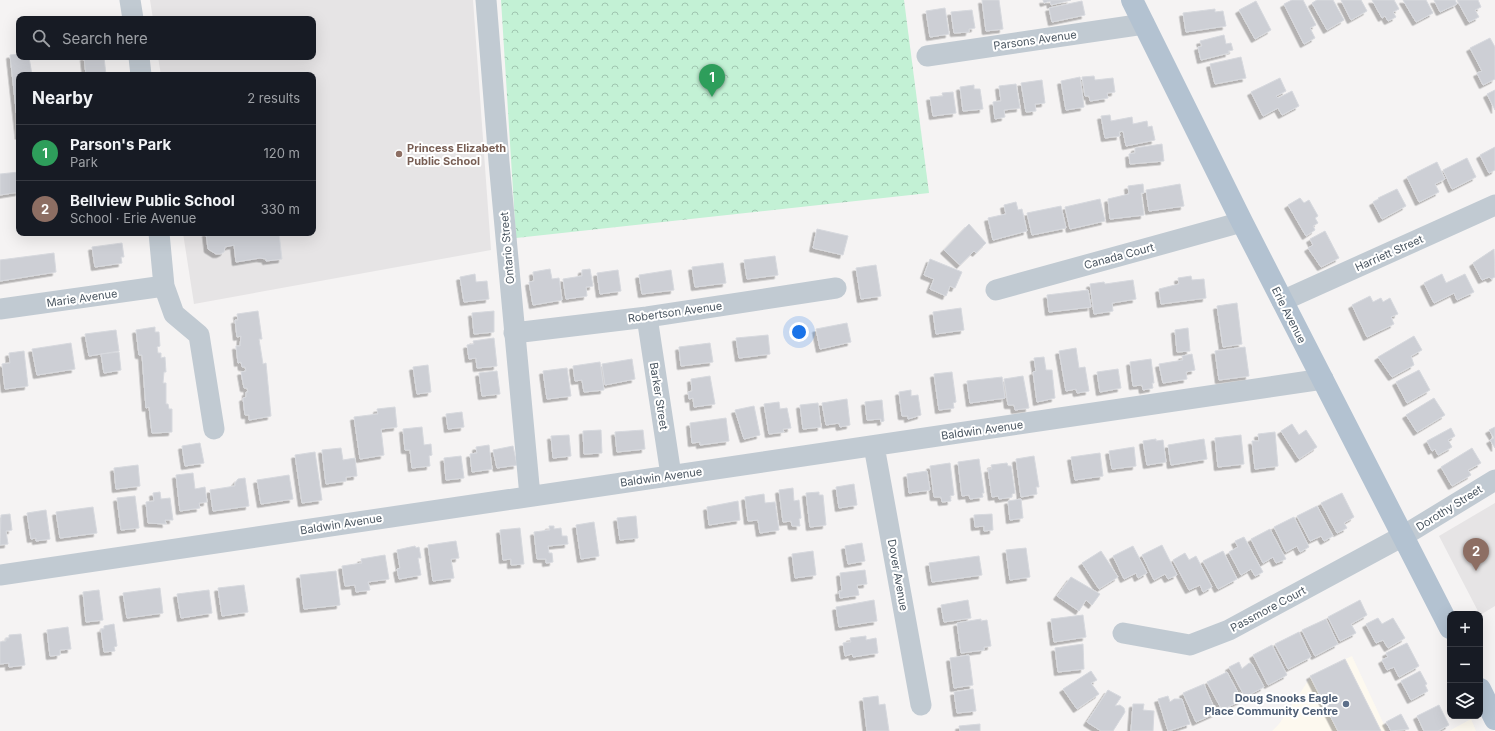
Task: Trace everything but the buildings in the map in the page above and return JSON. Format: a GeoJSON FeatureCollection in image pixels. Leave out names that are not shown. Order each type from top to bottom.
{"type":"FeatureCollection","features":[{"type":"Feature","properties":{"kind":"main road","name":"Erie Avenue"},"geometry":{"type":"LineString","coordinates":[[1132,0],[1282,301],[1447,622]]}},
{"type":"Feature","properties":{"kind":"main road"},"geometry":{"type":"LineString","coordinates":[[1483,695],[1495,719]]}},
{"type":"Feature","properties":{"kind":"street"},"geometry":{"type":"LineString","coordinates":[[130,0],[133,16]]}},
{"type":"Feature","properties":{"kind":"street","name":"Ontario Street"},"geometry":{"type":"LineString","coordinates":[[486,0],[514,333],[530,496]]}},
{"type":"Feature","properties":{"kind":"street","name":"Parsons Avenue"},"geometry":{"type":"LineString","coordinates":[[927,56],[1144,24]]}},
{"type":"Feature","properties":{"kind":"street"},"geometry":{"type":"LineString","coordinates":[[139,60],[141,72]]}},
{"type":"Feature","properties":{"kind":"street","name":"Harriett Street"},"geometry":{"type":"LineString","coordinates":[[1282,301],[1495,205]]}},
{"type":"Feature","properties":{"kind":"street","name":"Canada Court"},"geometry":{"type":"LineString","coordinates":[[996,290],[1242,222]]}},
{"type":"Feature","properties":{"kind":"street"},"geometry":{"type":"LineString","coordinates":[[159,236],[164,286],[174,314],[199,335],[214,429]]}},
{"type":"Feature","properties":{"kind":"street","name":"Marie Avenue"},"geometry":{"type":"LineString","coordinates":[[0,310],[164,286]]}},
{"type":"Feature","properties":{"kind":"street","name":"Robertson Avenue"},"geometry":{"type":"LineString","coordinates":[[514,333],[647,317],[836,288]]}},
{"type":"Feature","properties":{"kind":"street","name":"Barker Street"},"geometry":{"type":"LineString","coordinates":[[647,317],[671,475]]}},
{"type":"Feature","properties":{"kind":"street","name":"Baldwin Avenue"},"geometry":{"type":"LineString","coordinates":[[0,575],[1323,379]]}},
{"type":"Feature","properties":{"kind":"street","name":"Dover Avenue"},"geometry":{"type":"LineString","coordinates":[[874,446],[921,705]]}},
{"type":"Feature","properties":{"kind":"street","name":"Dorothy Street"},"geometry":{"type":"LineString","coordinates":[[1404,536],[1495,480]]}},
{"type":"Feature","properties":{"kind":"street","name":"Passmore Court"},"geometry":{"type":"LineString","coordinates":[[1123,633],[1190,645],[1229,630],[1404,536]]}},
{"type":"Feature","properties":{"kind":"shaded area","name":"Princess Elizabeth Public School"},"geometry":{"type":"Polygon","coordinates":[[[150,0],[473,0],[491,250],[194,304],[183,236],[316,236],[316,72],[160,72],[158,60],[316,60],[316,16],[153,16],[150,0]]]}},
{"type":"Feature","properties":{"kind":"shaded area"},"geometry":{"type":"Polygon","coordinates":[[[1495,503],[1495,606],[1483,613],[1483,611],[1478,611],[1439,536],[1495,503]]]}},
{"type":"Feature","properties":{"kind":"shaded area"},"geometry":{"type":"Polygon","coordinates":[[[1352,656],[1387,731],[1272,731],[1279,724],[1312,675],[1352,656]]]}},
{"type":"Feature","properties":{"kind":"shaded area"},"geometry":{"type":"Polygon","coordinates":[[[1471,719],[1476,731],[1449,731],[1471,719]]]}},
{"type":"Feature","properties":{"kind":"green space"},"geometry":{"type":"Polygon","coordinates":[[[501,0],[904,0],[929,193],[516,238],[501,0]]]}},
{"type":"Feature","properties":{"kind":"place","name":"Parson's Park"},"geometry":{"type":"Point","coordinates":[712,97]}},
{"type":"Feature","properties":{"kind":"place","name":"Princess Elizabeth Public School"},"geometry":{"type":"Point","coordinates":[399,154]}},
{"type":"Feature","properties":{"kind":"place","name":"Bellview Public School"},"geometry":{"type":"Point","coordinates":[1476,571]}},
{"type":"Feature","properties":{"kind":"place","name":"Doug Snooks Eagle Place Community Centre"},"geometry":{"type":"Point","coordinates":[1346,704]}}]}
